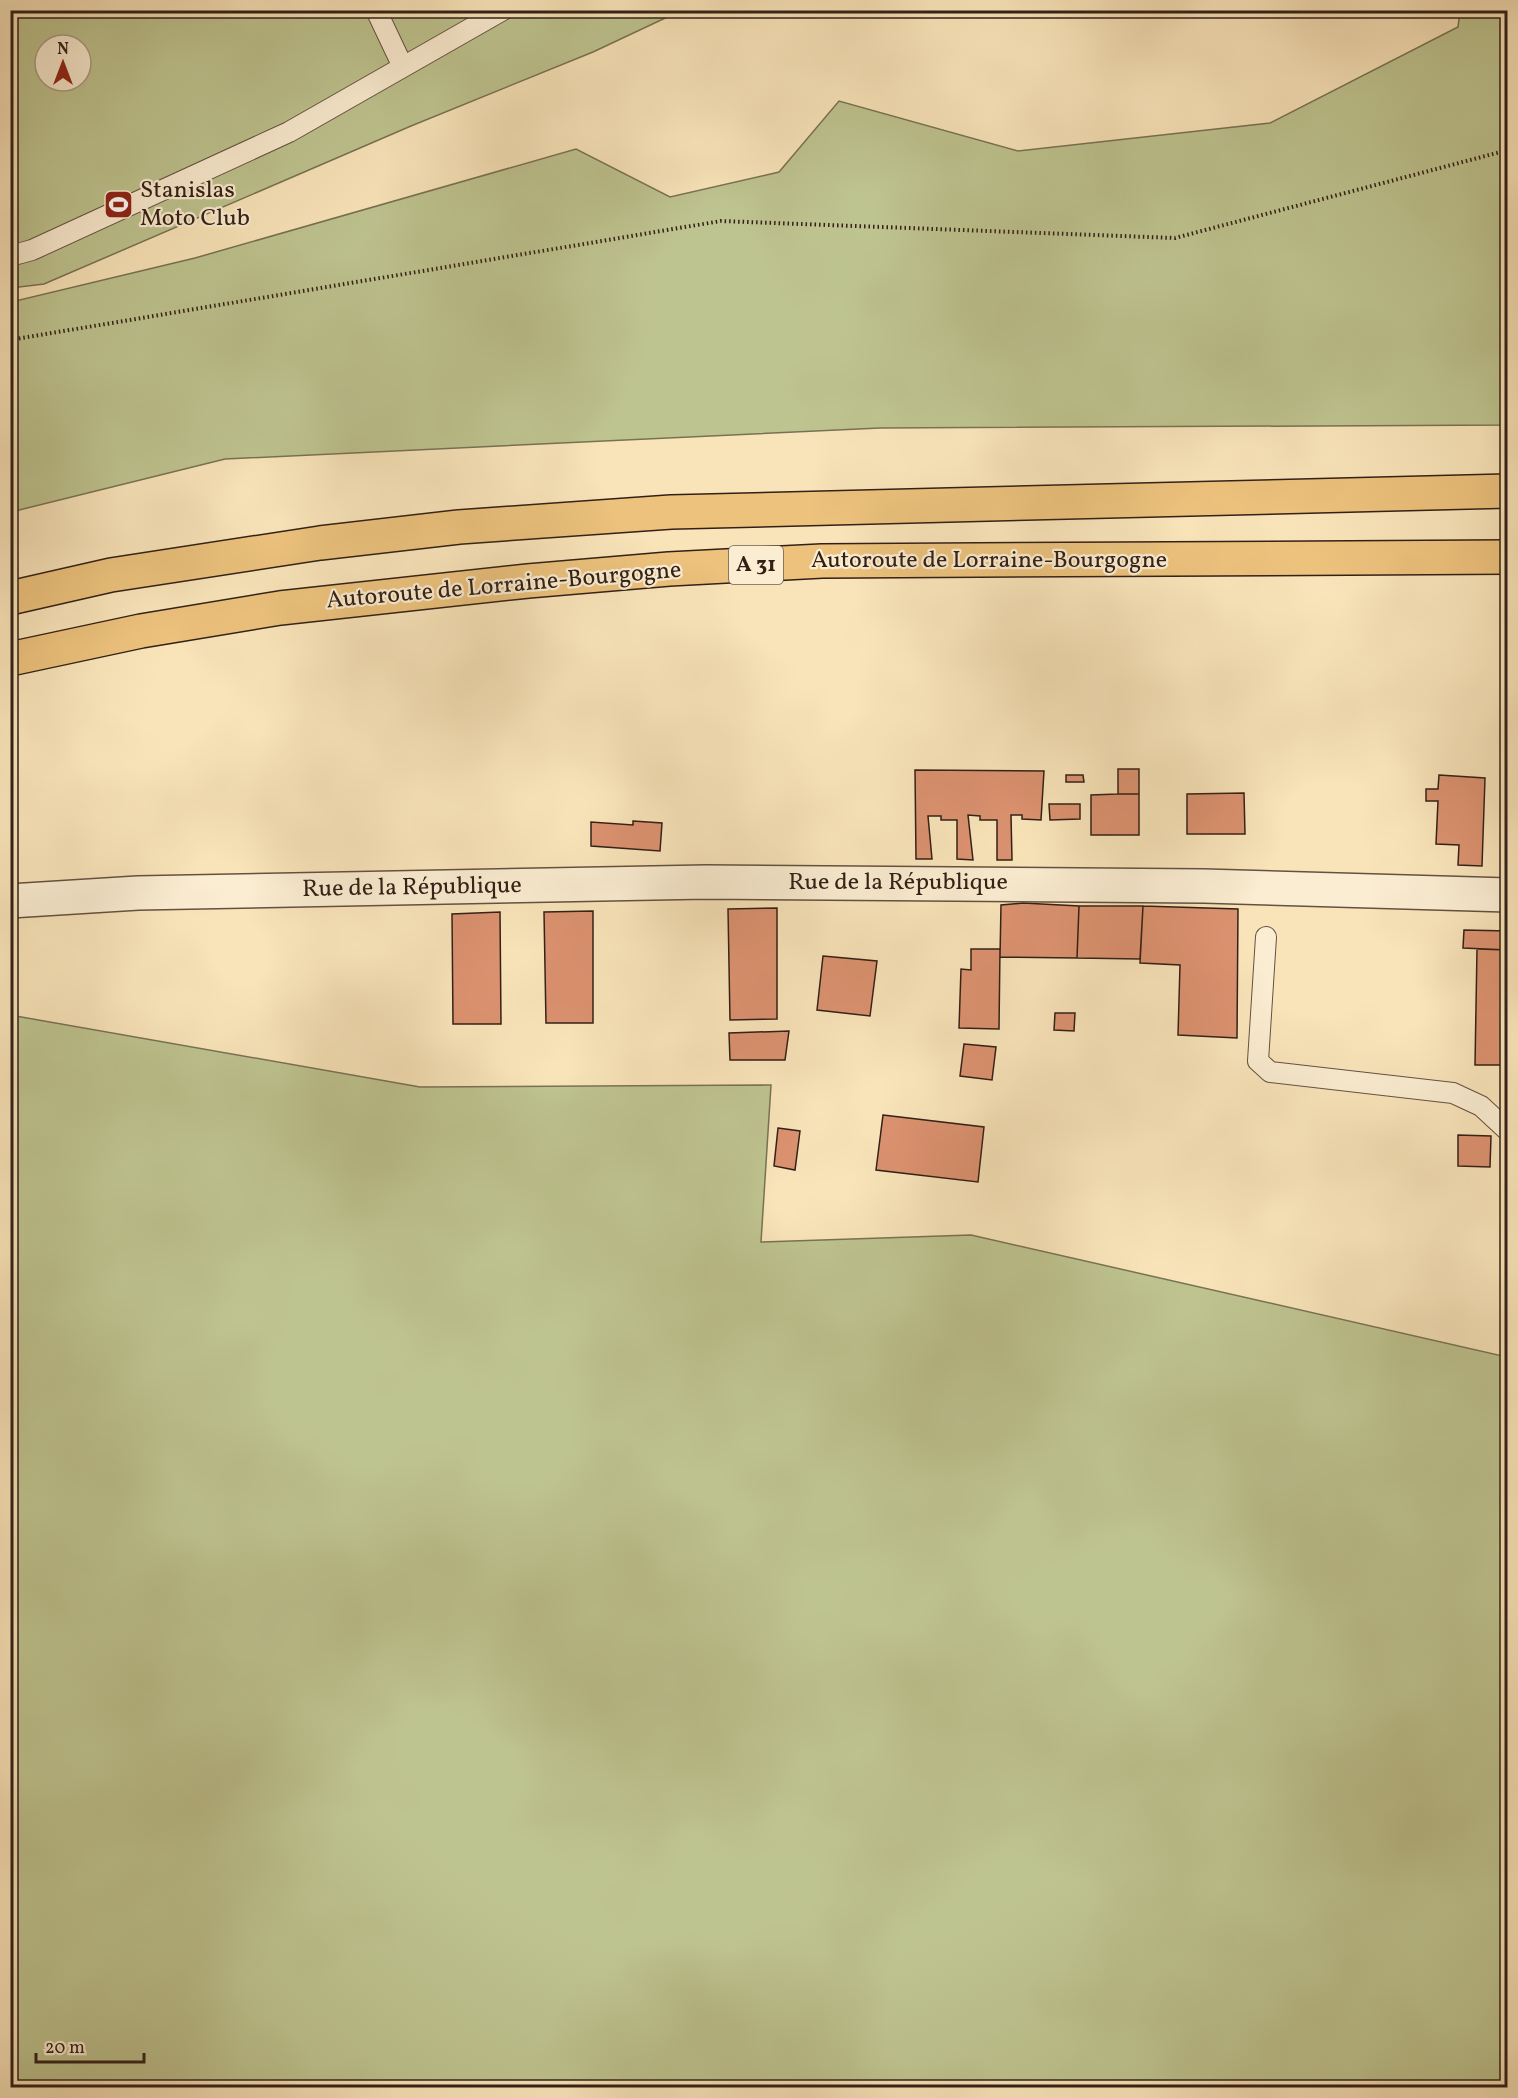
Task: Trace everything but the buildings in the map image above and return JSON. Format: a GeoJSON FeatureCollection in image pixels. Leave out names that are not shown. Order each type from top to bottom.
{"type":"FeatureCollection","features":[{"type":"Feature","properties":{"kind":"highway","name":"A 31"},"geometry":{"type":"LineString","coordinates":[[10,598],[111,574],[320,543],[532,521],[671,512],[1508,491]]}},
{"type":"Feature","properties":{"kind":"highway","name":"Autoroute de Lorraine-Bourgogne"},"geometry":{"type":"LineString","coordinates":[[10,660],[141,631],[280,608],[528,581],[669,569],[822,561],[1508,556]]}},
{"type":"Feature","properties":{"kind":"street","name":"Rue de la République"},"geometry":{"type":"LineString","coordinates":[[10,901],[138,893],[706,882],[1204,886],[1508,895]]}},
{"type":"Feature","properties":{"kind":"lane"},"geometry":{"type":"LineString","coordinates":[[376,10],[403,67]]}},
{"type":"Feature","properties":{"kind":"lane"},"geometry":{"type":"LineString","coordinates":[[10,256],[43,245],[289,132],[503,10]]}},
{"type":"Feature","properties":{"kind":"lane"},"geometry":{"type":"LineString","coordinates":[[1266,938],[1258,1061],[1270,1072],[1453,1093],[1481,1106],[1508,1131]]}},
{"type":"Feature","properties":{"kind":"path"},"geometry":{"type":"LineString","coordinates":[[10,340],[721,221],[1175,238],[1508,150]]}},
{"type":"Feature","properties":{"kind":"green space","name":"Stanislas Moto Club"},"geometry":{"type":"Polygon","coordinates":[[[11,11],[687,11],[678,12],[593,52],[411,126],[44,284],[11,288],[11,11]]]}},
{"type":"Feature","properties":{"kind":"green space"},"geometry":{"type":"Polygon","coordinates":[[[1460,11],[1507,11],[1507,425],[880,428],[225,459],[11,512],[11,302],[195,258],[576,149],[670,197],[779,172],[839,101],[1018,151],[1270,123],[1458,27],[1460,11]]]}},
{"type":"Feature","properties":{"kind":"green space"},"geometry":{"type":"Polygon","coordinates":[[[10,1015],[420,1087],[771,1085],[761,1242],[971,1235],[1507,1357],[1507,2087],[11,2087],[10,1015]]]}},
{"type":"Feature","properties":{"kind":"place","name":"Stanislas Moto Club"},"geometry":{"type":"Point","coordinates":[119,205]}}]}
